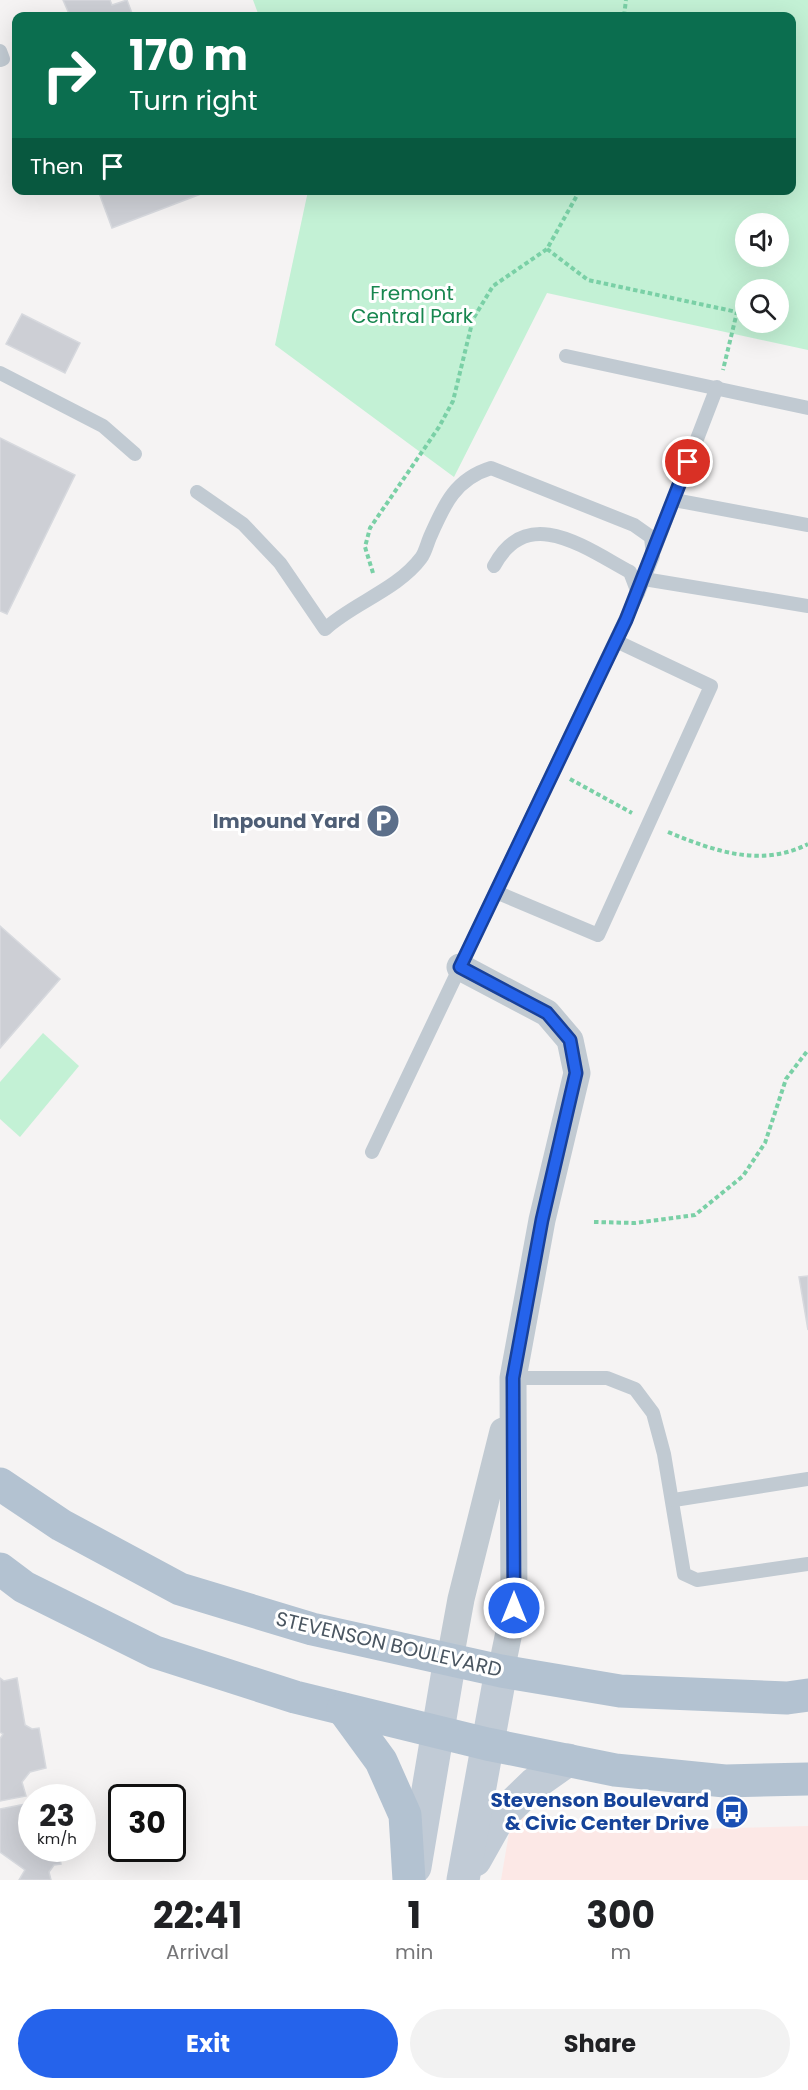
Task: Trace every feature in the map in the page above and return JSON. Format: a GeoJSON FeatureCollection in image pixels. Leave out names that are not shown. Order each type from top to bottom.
{"type":"FeatureCollection","features":[{"type":"Feature","properties":{"kind":"main road","name":"STEVENSON BOULEVARD"},"geometry":{"type":"LineString","coordinates":[[0,1484],[61,1525],[180,1589],[312,1629],[501,1671],[620,1691],[787,1698],[808,1695]]}},
{"type":"Feature","properties":{"kind":"main road"},"geometry":{"type":"LineString","coordinates":[[0,1569],[24,1587],[155,1652],[296,1697],[487,1744],[615,1770],[725,1781],[808,1779]]}},
{"type":"Feature","properties":{"kind":"main road"},"geometry":{"type":"LineString","coordinates":[[411,1880],[450,1659]]}},
{"type":"Feature","properties":{"kind":"main road"},"geometry":{"type":"LineString","coordinates":[[464,1880],[501,1671]]}},
{"type":"Feature","properties":{"kind":"main road"},"geometry":{"type":"LineString","coordinates":[[343,1709],[381,1761],[405,1815],[411,1880]]}},
{"type":"Feature","properties":{"kind":"main road"},"geometry":{"type":"LineString","coordinates":[[464,1880],[498,1818],[534,1784],[568,1760]]}},
{"type":"Feature","properties":{"kind":"street"},"geometry":{"type":"LineString","coordinates":[[450,1659],[461,1599],[513,1385],[542,1220],[576,1073],[570,1040],[547,1013],[460,967]]}},
{"type":"Feature","properties":{"kind":"street"},"geometry":{"type":"LineString","coordinates":[[501,1671],[514,1608],[513,1385]]}},
{"type":"Feature","properties":{"kind":"lane"},"geometry":{"type":"LineString","coordinates":[[0,51],[3,59],[0,60]]}},
{"type":"Feature","properties":{"kind":"lane"},"geometry":{"type":"LineString","coordinates":[[566,356],[808,408]]}},
{"type":"Feature","properties":{"kind":"lane"},"geometry":{"type":"LineString","coordinates":[[0,373],[103,426],[135,454]]}},
{"type":"Feature","properties":{"kind":"lane"},"geometry":{"type":"LineString","coordinates":[[372,1152],[638,593],[717,387]]}},
{"type":"Feature","properties":{"kind":"lane"},"geometry":{"type":"LineString","coordinates":[[197,492],[243,524],[280,563],[325,629],[340,615],[385,588],[421,558],[442,510],[458,487],[474,473],[491,468],[634,525],[651,537],[653,556]]}},
{"type":"Feature","properties":{"kind":"lane"},"geometry":{"type":"LineString","coordinates":[[674,500],[808,525]]}},
{"type":"Feature","properties":{"kind":"lane"},"geometry":{"type":"LineString","coordinates":[[494,566],[503,548],[520,537],[538,531],[570,542],[630,572],[638,593]]}},
{"type":"Feature","properties":{"kind":"lane"},"geometry":{"type":"LineString","coordinates":[[644,579],[808,606]]}},
{"type":"Feature","properties":{"kind":"lane"},"geometry":{"type":"LineString","coordinates":[[496,892],[598,935],[711,686],[616,641]]}},
{"type":"Feature","properties":{"kind":"lane"},"geometry":{"type":"LineString","coordinates":[[513,1385],[607,1378],[635,1389],[653,1413],[674,1500],[684,1574],[697,1580],[808,1564]]}},
{"type":"Feature","properties":{"kind":"lane"},"geometry":{"type":"LineString","coordinates":[[674,1500],[808,1479]]}},
{"type":"Feature","properties":{"kind":"path"},"geometry":{"type":"LineString","coordinates":[[385,588],[371,571],[365,546],[370,528],[439,427],[453,401],[473,320],[493,286],[547,249],[577,195]]}},
{"type":"Feature","properties":{"kind":"path"},"geometry":{"type":"LineString","coordinates":[[547,249],[588,280],[737,312],[730,349]]}},
{"type":"Feature","properties":{"kind":"path"},"geometry":{"type":"LineString","coordinates":[[554,770],[649,823],[708,848],[744,856],[768,857],[808,844]]}},
{"type":"Feature","properties":{"kind":"path"},"geometry":{"type":"LineString","coordinates":[[594,1222],[635,1222],[695,1215],[743,1176],[765,1143],[786,1079],[808,1050]]}},
{"type":"Feature","properties":{"kind":"shaded area"},"geometry":{"type":"Polygon","coordinates":[[[512,1815],[653,1830],[808,1826],[808,1880],[501,1880],[512,1815]]]}},
{"type":"Feature","properties":{"kind":"green space","name":"Fremont Central Park"},"geometry":{"type":"Polygon","coordinates":[[[253,0],[808,0],[808,350],[547,293],[454,477],[275,345],[307,195],[796,195],[796,12],[258,12],[253,0]]]}},
{"type":"Feature","properties":{"kind":"green space"},"geometry":{"type":"Polygon","coordinates":[[[43,1033],[79,1066],[20,1137],[0,1119],[0,1082],[43,1033]]]}},
{"type":"Feature","properties":{"kind":"building"},"geometry":{"type":"Polygon","coordinates":[[[63,0],[110,0],[112,5],[127,0],[132,12],[68,12],[63,0]]]}},
{"type":"Feature","properties":{"kind":"building"},"geometry":{"type":"Polygon","coordinates":[[[100,195],[198,195],[112,228],[100,195]]]}},
{"type":"Feature","properties":{"kind":"building"},"geometry":{"type":"Polygon","coordinates":[[[22,314],[80,343],[65,373],[6,344],[22,314]]]}},
{"type":"Feature","properties":{"kind":"building"},"geometry":{"type":"Polygon","coordinates":[[[0,438],[75,475],[7,614],[0,611],[0,438]]]}},
{"type":"Feature","properties":{"kind":"building"},"geometry":{"type":"Polygon","coordinates":[[[0,926],[60,979],[0,1048],[0,926]]]}},
{"type":"Feature","properties":{"kind":"building"},"geometry":{"type":"Polygon","coordinates":[[[808,1276],[808,1330],[799,1277],[808,1276]]]}},
{"type":"Feature","properties":{"kind":"building"},"geometry":{"type":"Polygon","coordinates":[[[0,1678],[4,1681],[17,1678],[25,1725],[32,1729],[39,1728],[46,1768],[30,1772],[23,1784],[18,1784],[18,1798],[0,1801],[0,1739],[3,1734],[0,1732],[0,1678]]]}},
{"type":"Feature","properties":{"kind":"building"},"geometry":{"type":"Polygon","coordinates":[[[18,1806],[18,1862],[61,1862],[61,1864],[54,1865],[49,1872],[51,1880],[19,1880],[25,1870],[0,1852],[0,1809],[18,1806]]]}},
{"type":"Feature","properties":{"kind":"place","name":"Impound Yard"},"geometry":{"type":"Point","coordinates":[383,821]}},
{"type":"Feature","properties":{"kind":"place","name":"Stevenson Boulevard & Civic Center Drive"},"geometry":{"type":"Point","coordinates":[732,1812]}},
{"type":"Feature","properties":{"kind":"route"},"geometry":{"type":"LineString","coordinates":[[514,1608],[513,1378],[542,1220],[576,1073],[570,1040],[547,1013],[460,967],[626,620],[688,462]]}}]}
